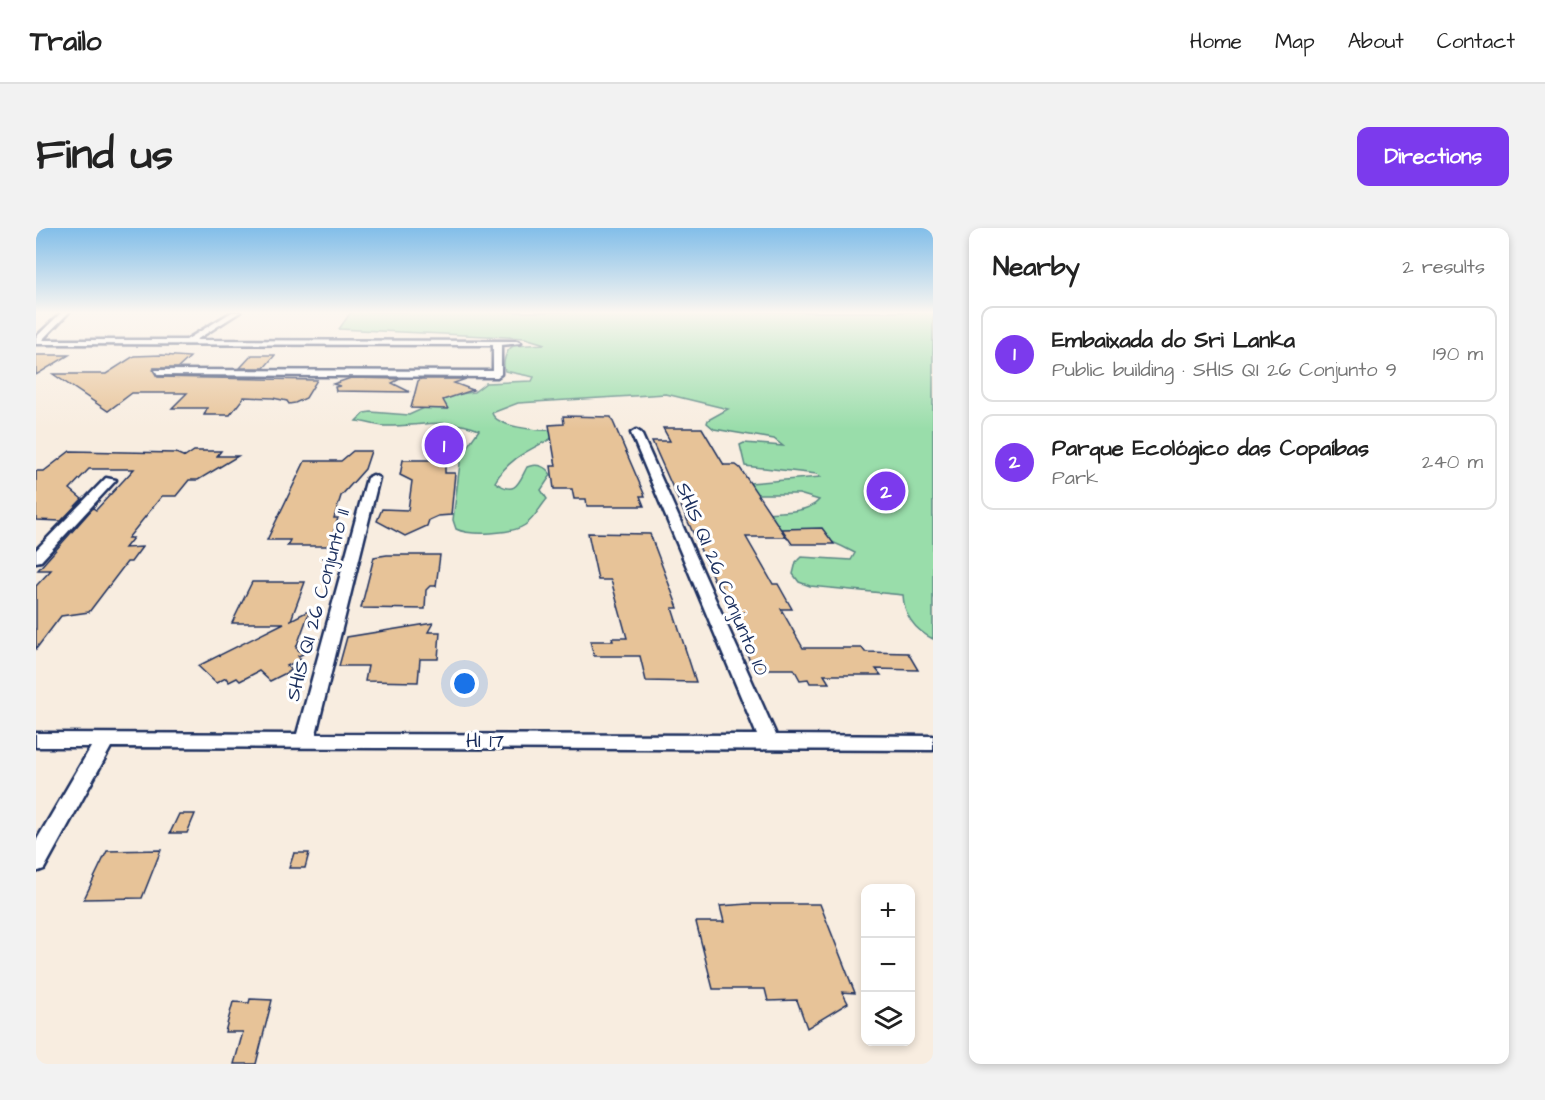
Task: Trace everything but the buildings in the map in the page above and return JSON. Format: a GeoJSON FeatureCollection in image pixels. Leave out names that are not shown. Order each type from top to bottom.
{"type":"FeatureCollection","features":[{"type":"Feature","properties":{"kind":"street"},"geometry":{"type":"LineString","coordinates":[[158,372],[497,374],[497,351]]}},
{"type":"Feature","properties":{"kind":"street","name":"SHIS QI 26 Conjunto 10"},"geometry":{"type":"LineString","coordinates":[[636,433],[769,741]]}},
{"type":"Feature","properties":{"kind":"street","name":"SHIS QI 26 Conjunto 11"},"geometry":{"type":"LineString","coordinates":[[304,742],[373,478]]}},
{"type":"Feature","properties":{"kind":"street"},"geometry":{"type":"LineString","coordinates":[[36,558],[110,480]]}},
{"type":"Feature","properties":{"kind":"street","name":"HI 17"},"geometry":{"type":"LineString","coordinates":[[36,741],[933,742]]}},
{"type":"Feature","properties":{"kind":"street"},"geometry":{"type":"LineString","coordinates":[[36,862],[105,741]]}},
{"type":"Feature","properties":{"kind":"green space"},"geometry":{"type":"Polygon","coordinates":[[[508,351],[933,351],[933,639],[912,622],[908,616],[903,595],[810,586],[799,582],[793,574],[796,562],[801,557],[851,560],[855,553],[831,541],[812,535],[765,532],[758,513],[799,510],[814,505],[819,500],[799,494],[754,494],[750,483],[821,477],[817,474],[745,466],[740,445],[744,443],[783,446],[774,439],[714,429],[707,423],[708,420],[728,409],[666,394],[518,403],[492,413],[495,418],[509,425],[552,430],[556,436],[514,460],[495,482],[512,488],[519,482],[527,467],[541,466],[551,475],[541,490],[547,499],[531,520],[519,528],[481,533],[456,529],[453,520],[461,455],[479,430],[444,423],[384,426],[356,421],[364,413],[371,412],[409,415],[453,395],[474,392],[486,383],[532,381],[534,377],[505,371],[508,351]]]}},
{"type":"Feature","properties":{"kind":"place","name":"Embaixada do Sri Lanka"},"geometry":{"type":"Point","coordinates":[444,445]}},
{"type":"Feature","properties":{"kind":"place","name":"Parque Ecológico das Copaíbas"},"geometry":{"type":"Point","coordinates":[886,491]}}]}
